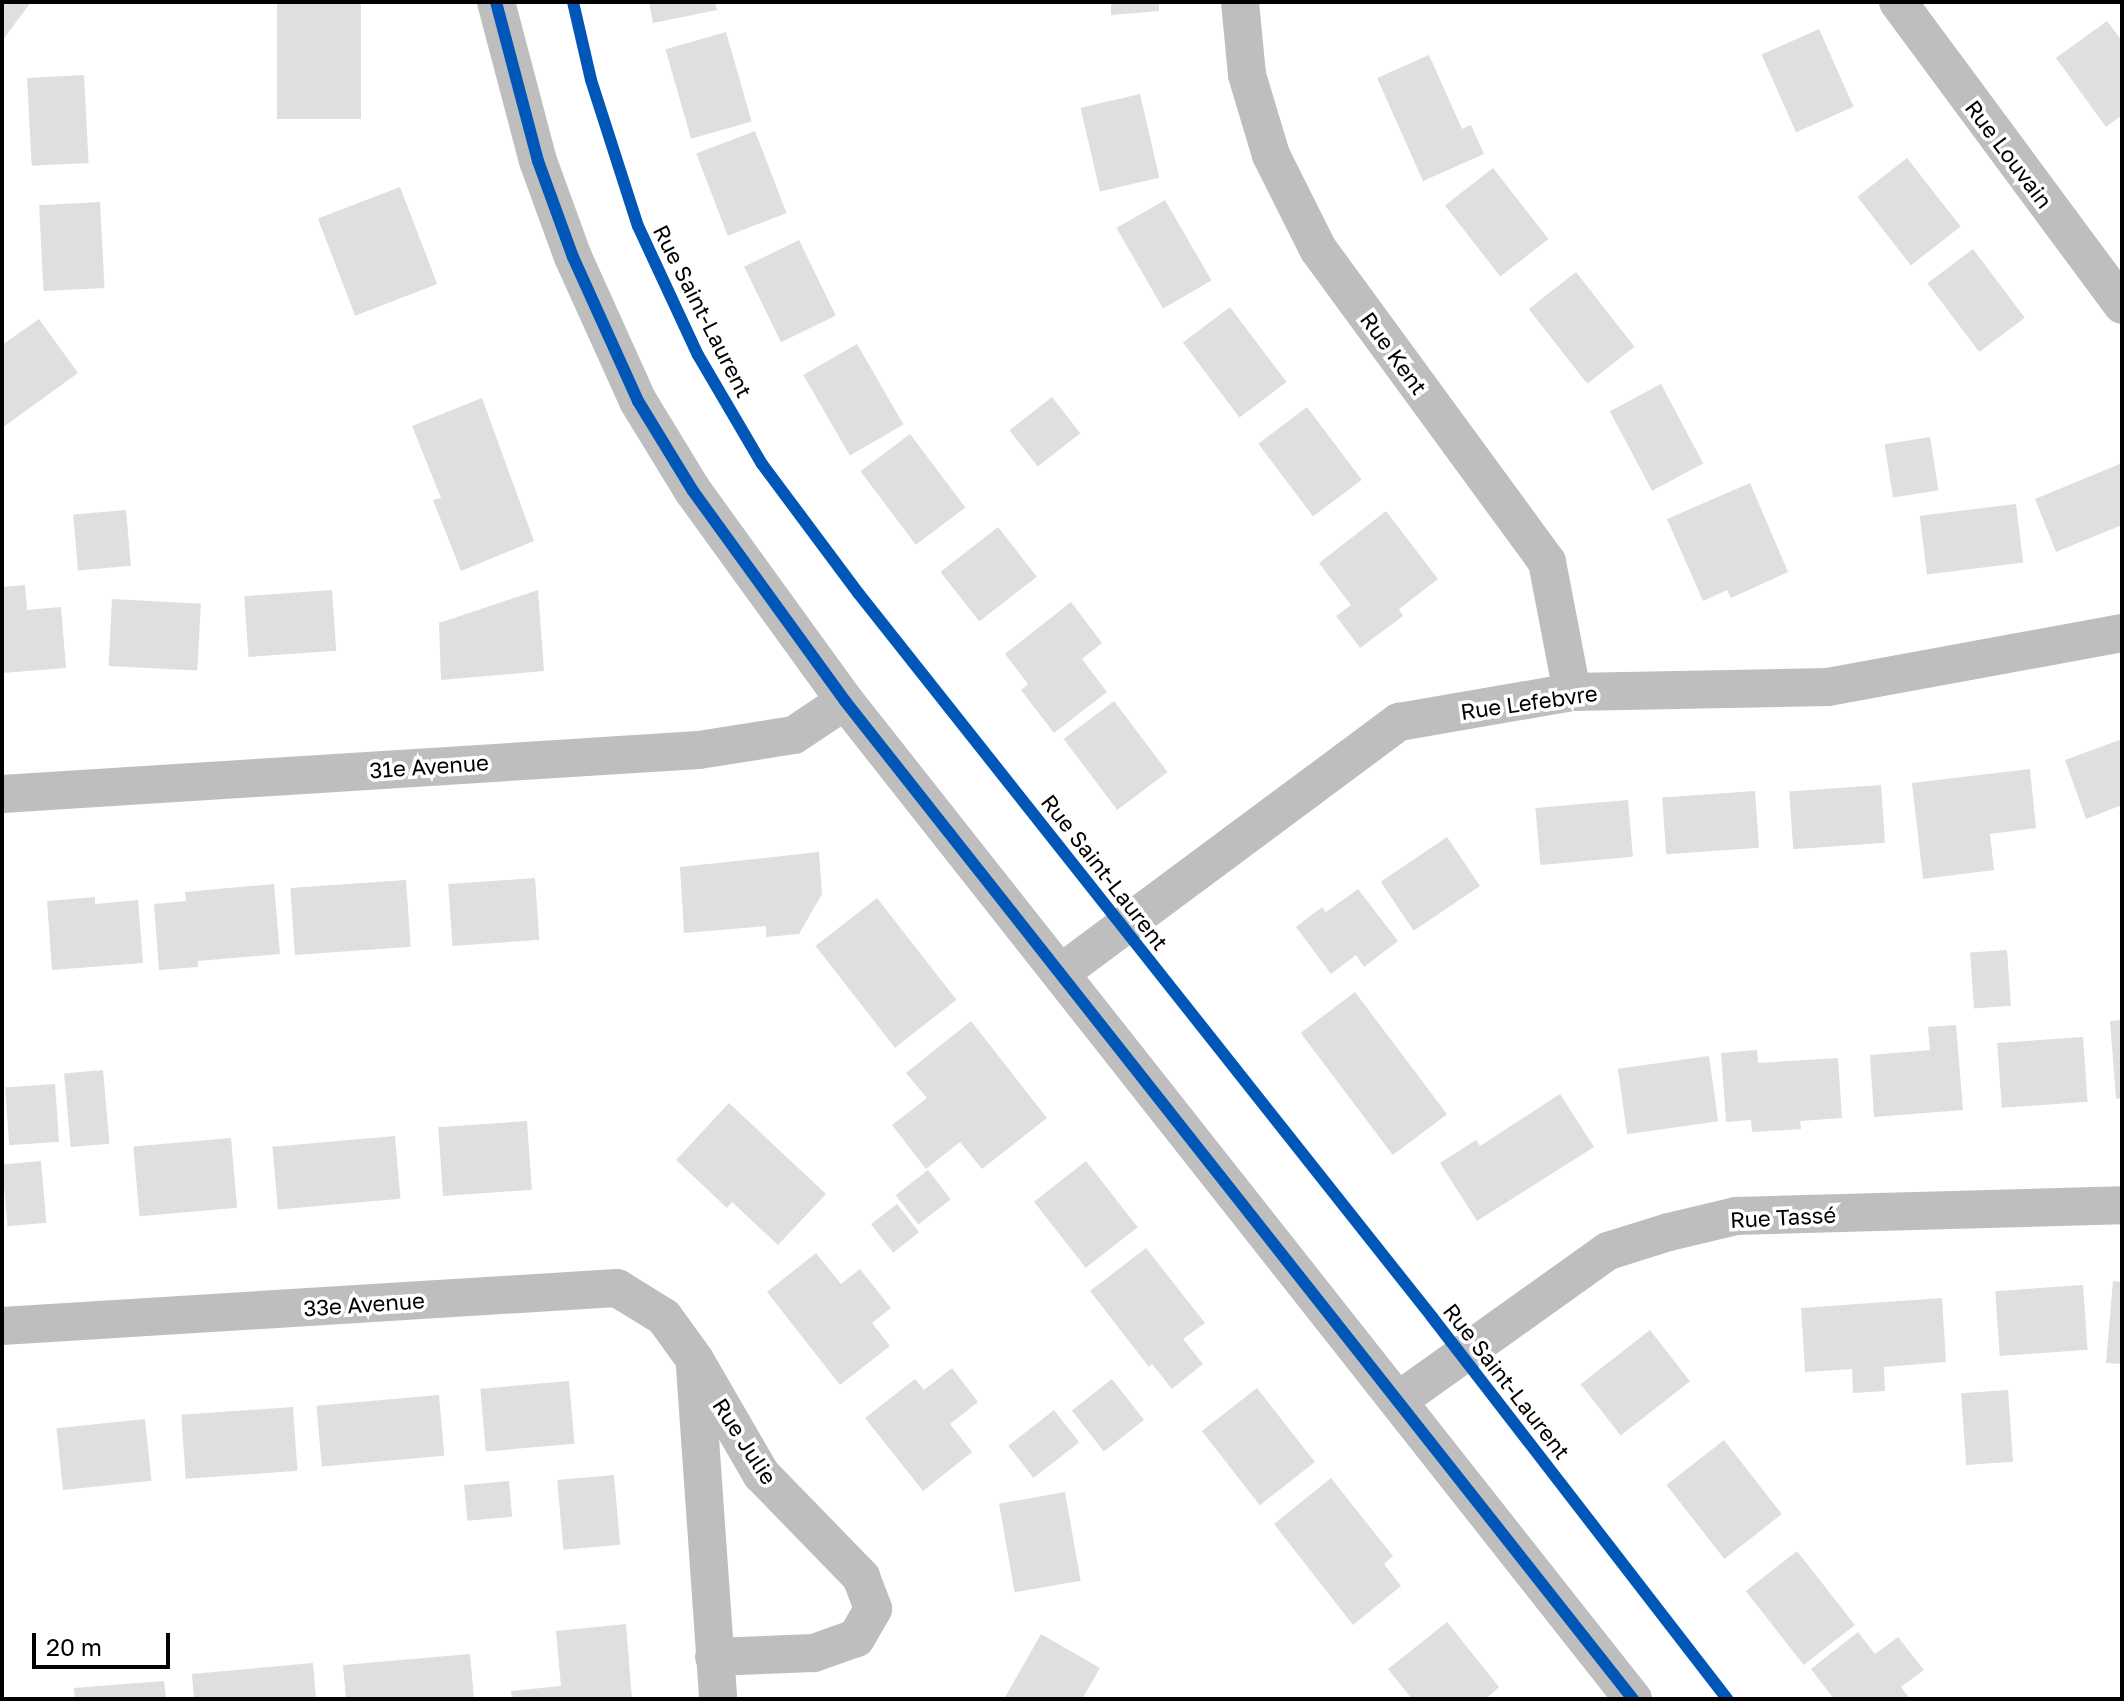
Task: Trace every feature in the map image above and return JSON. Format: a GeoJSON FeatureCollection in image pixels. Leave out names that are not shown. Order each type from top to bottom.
{"type":"FeatureCollection","features":[{"type":"Feature","properties":{"kind":"street"},"geometry":{"type":"LineString","coordinates":[[496,2],[519,95],[554,209],[614,353],[693,491],[845,701],[1633,1699]]}},
{"type":"Feature","properties":{"kind":"street","name":"Rue Kent"},"geometry":{"type":"LineString","coordinates":[[1240,2],[1247,75],[1271,155],[1318,249],[1547,562],[1572,692]]}},
{"type":"Feature","properties":{"kind":"street","name":"Rue Louvain"},"geometry":{"type":"LineString","coordinates":[[1898,2],[2122,305]]}},
{"type":"Feature","properties":{"kind":"street","name":"Rue Lefebvre"},"geometry":{"type":"LineString","coordinates":[[1062,972],[1399,722],[1572,692],[1828,687],[2122,633]]}},
{"type":"Feature","properties":{"kind":"street","name":"31e Avenue"},"geometry":{"type":"LineString","coordinates":[[2,794],[732,746],[794,735],[845,701]]}},
{"type":"Feature","properties":{"kind":"street","name":"Rue Tassé"},"geometry":{"type":"LineString","coordinates":[[1399,1400],[1608,1251],[1669,1232],[1736,1216],[2122,1205]]}},
{"type":"Feature","properties":{"kind":"street","name":"33e Avenue"},"geometry":{"type":"LineString","coordinates":[[2,1326],[617,1288],[664,1317],[695,1360]]}},
{"type":"Feature","properties":{"kind":"street","name":"Rue Julie"},"geometry":{"type":"LineString","coordinates":[[695,1360],[761,1474],[861,1577],[873,1609],[856,1638],[814,1653],[714,1657]]}},
{"type":"Feature","properties":{"kind":"street","name":"Rue Julie"},"geometry":{"type":"LineString","coordinates":[[695,1360],[718,1699]]}},
{"type":"Feature","properties":{"kind":"building"},"geometry":{"type":"Polygon","coordinates":[[[2,2],[31,2],[2,41],[2,2]]]}},
{"type":"Feature","properties":{"kind":"building"},"geometry":{"type":"Polygon","coordinates":[[[277,2],[361,2],[361,119],[277,119],[277,2]]]}},
{"type":"Feature","properties":{"kind":"building"},"geometry":{"type":"Polygon","coordinates":[[[649,2],[715,2],[717,10],[653,23],[649,2]]]}},
{"type":"Feature","properties":{"kind":"building"},"geometry":{"type":"Polygon","coordinates":[[[1111,2],[1159,2],[1159,11],[1111,15],[1111,2]]]}},
{"type":"Feature","properties":{"kind":"building"},"geometry":{"type":"Polygon","coordinates":[[[2107,21],[2122,41],[2122,115],[2106,127],[2056,58],[2107,21]]]}},
{"type":"Feature","properties":{"kind":"building"},"geometry":{"type":"Polygon","coordinates":[[[1819,29],[1854,107],[1796,132],[1761,55],[1819,29]]]}},
{"type":"Feature","properties":{"kind":"building"},"geometry":{"type":"Polygon","coordinates":[[[726,32],[752,121],[691,139],[665,49],[726,32]]]}},
{"type":"Feature","properties":{"kind":"building"},"geometry":{"type":"Polygon","coordinates":[[[1429,55],[1462,129],[1471,125],[1484,154],[1423,181],[1377,78],[1429,55]]]}},
{"type":"Feature","properties":{"kind":"building"},"geometry":{"type":"Polygon","coordinates":[[[84,75],[89,163],[32,166],[27,78],[84,75]]]}},
{"type":"Feature","properties":{"kind":"building"},"geometry":{"type":"Polygon","coordinates":[[[1140,94],[1159,178],[1100,192],[1081,108],[1140,94]]]}},
{"type":"Feature","properties":{"kind":"building"},"geometry":{"type":"Polygon","coordinates":[[[755,131],[787,213],[728,236],[696,154],[755,131]]]}},
{"type":"Feature","properties":{"kind":"building"},"geometry":{"type":"Polygon","coordinates":[[[1907,158],[1961,227],[1911,265],[1857,197],[1907,158]]]}},
{"type":"Feature","properties":{"kind":"building"},"geometry":{"type":"Polygon","coordinates":[[[1493,168],[1548,239],[1500,276],[1445,206],[1493,168]]]}},
{"type":"Feature","properties":{"kind":"building"},"geometry":{"type":"Polygon","coordinates":[[[400,187],[437,284],[355,316],[318,219],[400,187]]]}},
{"type":"Feature","properties":{"kind":"building"},"geometry":{"type":"Polygon","coordinates":[[[1165,200],[1212,281],[1163,309],[1117,228],[1165,200]]]}},
{"type":"Feature","properties":{"kind":"building"},"geometry":{"type":"Polygon","coordinates":[[[100,202],[105,288],[44,291],[39,205],[100,202]]]}},
{"type":"Feature","properties":{"kind":"building"},"geometry":{"type":"Polygon","coordinates":[[[799,240],[836,315],[781,342],[744,267],[799,240]]]}},
{"type":"Feature","properties":{"kind":"building"},"geometry":{"type":"Polygon","coordinates":[[[1973,249],[2025,318],[1979,352],[1927,283],[1973,249]]]}},
{"type":"Feature","properties":{"kind":"building"},"geometry":{"type":"Polygon","coordinates":[[[1576,272],[1634,347],[1587,384],[1529,309],[1576,272]]]}},
{"type":"Feature","properties":{"kind":"building"},"geometry":{"type":"Polygon","coordinates":[[[1230,307],[1287,382],[1239,418],[1183,343],[1230,307]]]}},
{"type":"Feature","properties":{"kind":"building"},"geometry":{"type":"Polygon","coordinates":[[[39,319],[78,373],[2,428],[2,345],[39,319]]]}},
{"type":"Feature","properties":{"kind":"building"},"geometry":{"type":"Polygon","coordinates":[[[857,344],[904,425],[850,456],[803,375],[857,344]]]}},
{"type":"Feature","properties":{"kind":"building"},"geometry":{"type":"Polygon","coordinates":[[[1661,384],[1703,463],[1652,491],[1610,411],[1661,384]]]}},
{"type":"Feature","properties":{"kind":"building"},"geometry":{"type":"Polygon","coordinates":[[[1052,397],[1080,433],[1038,466],[1009,430],[1052,397]]]}},
{"type":"Feature","properties":{"kind":"building"},"geometry":{"type":"Polygon","coordinates":[[[482,398],[534,541],[461,571],[433,500],[441,498],[412,426],[482,398]]]}},
{"type":"Feature","properties":{"kind":"building"},"geometry":{"type":"Polygon","coordinates":[[[1307,407],[1362,480],[1313,516],[1258,444],[1307,407]]]}},
{"type":"Feature","properties":{"kind":"building"},"geometry":{"type":"Polygon","coordinates":[[[910,434],[965,507],[916,545],[860,471],[910,434]]]}},
{"type":"Feature","properties":{"kind":"building"},"geometry":{"type":"Polygon","coordinates":[[[1930,437],[1938,490],[1893,498],[1885,444],[1930,437]]]}},
{"type":"Feature","properties":{"kind":"building"},"geometry":{"type":"Polygon","coordinates":[[[2122,463],[2122,525],[2056,552],[2035,499],[2122,463]]]}},
{"type":"Feature","properties":{"kind":"building"},"geometry":{"type":"Polygon","coordinates":[[[1750,483],[1788,572],[1731,598],[1727,590],[1703,601],[1667,519],[1750,483]]]}},
{"type":"Feature","properties":{"kind":"building"},"geometry":{"type":"Polygon","coordinates":[[[2016,504],[2023,563],[1927,574],[1920,516],[2016,504]]]}},
{"type":"Feature","properties":{"kind":"building"},"geometry":{"type":"Polygon","coordinates":[[[126,510],[131,566],[78,570],[73,515],[126,510]]]}},
{"type":"Feature","properties":{"kind":"building"},"geometry":{"type":"Polygon","coordinates":[[[1386,511],[1438,579],[1399,609],[1403,616],[1360,648],[1336,616],[1351,605],[1319,563],[1386,511]]]}},
{"type":"Feature","properties":{"kind":"building"},"geometry":{"type":"Polygon","coordinates":[[[998,527],[1037,577],[979,622],[940,572],[998,527]]]}},
{"type":"Feature","properties":{"kind":"building"},"geometry":{"type":"Polygon","coordinates":[[[25,585],[27,610],[61,607],[66,668],[2,673],[2,587],[25,585]]]}},
{"type":"Feature","properties":{"kind":"building"},"geometry":{"type":"Polygon","coordinates":[[[332,590],[336,651],[248,657],[244,596],[332,590]]]}},
{"type":"Feature","properties":{"kind":"building"},"geometry":{"type":"Polygon","coordinates":[[[538,590],[544,671],[441,680],[439,623],[538,590]]]}},
{"type":"Feature","properties":{"kind":"building"},"geometry":{"type":"Polygon","coordinates":[[[112,599],[201,604],[197,671],[108,666],[112,599]]]}},
{"type":"Feature","properties":{"kind":"building"},"geometry":{"type":"Polygon","coordinates":[[[1071,602],[1102,643],[1082,659],[1107,692],[1054,733],[1021,690],[1028,684],[1005,654],[1071,602]]]}},
{"type":"Feature","properties":{"kind":"building"},"geometry":{"type":"Polygon","coordinates":[[[1114,701],[1168,772],[1117,810],[1064,739],[1114,701]]]}},
{"type":"Feature","properties":{"kind":"building"},"geometry":{"type":"Polygon","coordinates":[[[2122,739],[2122,805],[2086,819],[2065,760],[2122,739]]]}},
{"type":"Feature","properties":{"kind":"building"},"geometry":{"type":"Polygon","coordinates":[[[2030,769],[2036,828],[1990,834],[1994,870],[1923,879],[1912,783],[2030,769]]]}},
{"type":"Feature","properties":{"kind":"building"},"geometry":{"type":"Polygon","coordinates":[[[1881,785],[1885,843],[1793,849],[1789,791],[1881,785]]]}},
{"type":"Feature","properties":{"kind":"building"},"geometry":{"type":"Polygon","coordinates":[[[1755,791],[1759,848],[1666,854],[1662,797],[1755,791]]]}},
{"type":"Feature","properties":{"kind":"building"},"geometry":{"type":"Polygon","coordinates":[[[1628,800],[1633,857],[1540,865],[1535,808],[1628,800]]]}},
{"type":"Feature","properties":{"kind":"building"},"geometry":{"type":"Polygon","coordinates":[[[1447,837],[1480,886],[1414,931],[1381,882],[1447,837]]]}},
{"type":"Feature","properties":{"kind":"building"},"geometry":{"type":"Polygon","coordinates":[[[819,852],[822,894],[799,934],[766,937],[766,926],[684,933],[680,867],[819,852]]]}},
{"type":"Feature","properties":{"kind":"building"},"geometry":{"type":"Polygon","coordinates":[[[535,878],[539,940],[453,946],[448,884],[535,878]]]}},
{"type":"Feature","properties":{"kind":"building"},"geometry":{"type":"Polygon","coordinates":[[[406,880],[411,947],[295,955],[290,888],[406,880]]]}},
{"type":"Feature","properties":{"kind":"building"},"geometry":{"type":"Polygon","coordinates":[[[274,884],[280,954],[198,961],[198,967],[159,970],[154,904],[186,901],[185,892],[274,884]]]}},
{"type":"Feature","properties":{"kind":"building"},"geometry":{"type":"Polygon","coordinates":[[[1358,889],[1398,941],[1364,967],[1356,955],[1331,974],[1296,927],[1322,907],[1326,912],[1358,889]]]}},
{"type":"Feature","properties":{"kind":"building"},"geometry":{"type":"Polygon","coordinates":[[[95,897],[95,904],[138,900],[143,963],[52,970],[47,901],[95,897]]]}},
{"type":"Feature","properties":{"kind":"building"},"geometry":{"type":"Polygon","coordinates":[[[877,898],[956,1000],[895,1048],[816,946],[877,898]]]}},
{"type":"Feature","properties":{"kind":"building"},"geometry":{"type":"Polygon","coordinates":[[[2007,950],[2011,1006],[1974,1008],[1970,953],[2007,950]]]}},
{"type":"Feature","properties":{"kind":"building"},"geometry":{"type":"Polygon","coordinates":[[[1355,992],[1447,1114],[1393,1155],[1301,1033],[1355,992]]]}},
{"type":"Feature","properties":{"kind":"building"},"geometry":{"type":"Polygon","coordinates":[[[2122,1020],[2122,1098],[2116,1099],[2110,1021],[2122,1020]]]}},
{"type":"Feature","properties":{"kind":"building"},"geometry":{"type":"Polygon","coordinates":[[[971,1021],[1047,1118],[982,1169],[960,1142],[926,1169],[892,1125],[927,1098],[906,1073],[971,1021]]]}},
{"type":"Feature","properties":{"kind":"building"},"geometry":{"type":"Polygon","coordinates":[[[1956,1025],[1963,1110],[1874,1117],[1870,1055],[1930,1050],[1928,1027],[1956,1025]]]}},
{"type":"Feature","properties":{"kind":"building"},"geometry":{"type":"Polygon","coordinates":[[[2083,1037],[2088,1102],[2002,1108],[1997,1043],[2083,1037]]]}},
{"type":"Feature","properties":{"kind":"building"},"geometry":{"type":"Polygon","coordinates":[[[1757,1050],[1758,1063],[1838,1058],[1842,1118],[1800,1121],[1801,1129],[1752,1132],[1751,1120],[1726,1122],[1721,1053],[1757,1050]]]}},
{"type":"Feature","properties":{"kind":"building"},"geometry":{"type":"Polygon","coordinates":[[[1709,1056],[1718,1121],[1627,1134],[1618,1069],[1709,1056]]]}},
{"type":"Feature","properties":{"kind":"building"},"geometry":{"type":"Polygon","coordinates":[[[103,1070],[109,1144],[71,1147],[64,1073],[103,1070]]]}},
{"type":"Feature","properties":{"kind":"building"},"geometry":{"type":"Polygon","coordinates":[[[55,1084],[59,1142],[9,1145],[5,1087],[55,1084]]]}},
{"type":"Feature","properties":{"kind":"building"},"geometry":{"type":"Polygon","coordinates":[[[1560,1094],[1594,1147],[1477,1221],[1440,1163],[1476,1140],[1480,1146],[1560,1094]]]}},
{"type":"Feature","properties":{"kind":"building"},"geometry":{"type":"Polygon","coordinates":[[[729,1103],[826,1194],[778,1245],[732,1202],[727,1208],[676,1160],[729,1103]]]}},
{"type":"Feature","properties":{"kind":"building"},"geometry":{"type":"Polygon","coordinates":[[[527,1121],[532,1190],[443,1196],[438,1127],[527,1121]]]}},
{"type":"Feature","properties":{"kind":"building"},"geometry":{"type":"Polygon","coordinates":[[[395,1136],[400,1199],[278,1209],[272,1147],[395,1136]]]}},
{"type":"Feature","properties":{"kind":"building"},"geometry":{"type":"Polygon","coordinates":[[[231,1138],[237,1208],[139,1216],[133,1147],[231,1138]]]}},
{"type":"Feature","properties":{"kind":"building"},"geometry":{"type":"Polygon","coordinates":[[[41,1161],[46,1223],[8,1226],[2,1164],[41,1161]]]}},
{"type":"Feature","properties":{"kind":"building"},"geometry":{"type":"Polygon","coordinates":[[[1086,1161],[1138,1227],[1086,1268],[1034,1202],[1086,1161]]]}},
{"type":"Feature","properties":{"kind":"building"},"geometry":{"type":"Polygon","coordinates":[[[928,1170],[951,1199],[918,1224],[896,1195],[928,1170]]]}},
{"type":"Feature","properties":{"kind":"building"},"geometry":{"type":"Polygon","coordinates":[[[897,1204],[919,1232],[893,1253],[871,1224],[897,1204]]]}},
{"type":"Feature","properties":{"kind":"building"},"geometry":{"type":"Polygon","coordinates":[[[1146,1248],[1205,1323],[1183,1339],[1203,1364],[1172,1389],[1152,1364],[1149,1367],[1090,1291],[1146,1248]]]}},
{"type":"Feature","properties":{"kind":"building"},"geometry":{"type":"Polygon","coordinates":[[[816,1253],[841,1284],[860,1269],[891,1308],[872,1323],[890,1346],[840,1385],[767,1292],[816,1253]]]}},
{"type":"Feature","properties":{"kind":"building"},"geometry":{"type":"Polygon","coordinates":[[[2113,1281],[2122,1282],[2122,1364],[2106,1363],[2113,1281]]]}},
{"type":"Feature","properties":{"kind":"building"},"geometry":{"type":"Polygon","coordinates":[[[2083,1285],[2088,1350],[2000,1356],[1995,1291],[2083,1285]]]}},
{"type":"Feature","properties":{"kind":"building"},"geometry":{"type":"Polygon","coordinates":[[[1942,1298],[1946,1362],[1884,1367],[1885,1391],[1853,1393],[1852,1369],[1805,1372],[1801,1308],[1942,1298]]]}},
{"type":"Feature","properties":{"kind":"building"},"geometry":{"type":"Polygon","coordinates":[[[1650,1330],[1690,1381],[1621,1435],[1581,1384],[1650,1330]]]}},
{"type":"Feature","properties":{"kind":"building"},"geometry":{"type":"Polygon","coordinates":[[[952,1368],[978,1402],[950,1424],[972,1452],[923,1491],[865,1418],[915,1379],[924,1390],[952,1368]]]}},
{"type":"Feature","properties":{"kind":"building"},"geometry":{"type":"Polygon","coordinates":[[[1112,1379],[1144,1420],[1104,1451],[1072,1410],[1112,1379]]]}},
{"type":"Feature","properties":{"kind":"building"},"geometry":{"type":"Polygon","coordinates":[[[569,1381],[574,1444],[486,1452],[480,1389],[569,1381]]]}},
{"type":"Feature","properties":{"kind":"building"},"geometry":{"type":"Polygon","coordinates":[[[1257,1388],[1315,1462],[1260,1505],[1202,1431],[1257,1388]]]}},
{"type":"Feature","properties":{"kind":"building"},"geometry":{"type":"Polygon","coordinates":[[[2008,1390],[2013,1462],[1966,1465],[1961,1393],[2008,1390]]]}},
{"type":"Feature","properties":{"kind":"building"},"geometry":{"type":"Polygon","coordinates":[[[439,1395],[444,1456],[322,1466],[316,1406],[439,1395]]]}},
{"type":"Feature","properties":{"kind":"building"},"geometry":{"type":"Polygon","coordinates":[[[293,1407],[297,1471],[186,1479],[181,1415],[293,1407]]]}},
{"type":"Feature","properties":{"kind":"building"},"geometry":{"type":"Polygon","coordinates":[[[1054,1410],[1079,1442],[1034,1478],[1008,1446],[1054,1410]]]}},
{"type":"Feature","properties":{"kind":"building"},"geometry":{"type":"Polygon","coordinates":[[[145,1419],[151,1481],[63,1490],[56,1428],[145,1419]]]}},
{"type":"Feature","properties":{"kind":"building"},"geometry":{"type":"Polygon","coordinates":[[[1724,1440],[1782,1514],[1724,1559],[1666,1485],[1724,1440]]]}},
{"type":"Feature","properties":{"kind":"building"},"geometry":{"type":"Polygon","coordinates":[[[614,1475],[620,1545],[563,1550],[557,1480],[614,1475]]]}},
{"type":"Feature","properties":{"kind":"building"},"geometry":{"type":"Polygon","coordinates":[[[1331,1478],[1393,1556],[1384,1564],[1401,1586],[1353,1625],[1274,1524],[1331,1478]]]}},
{"type":"Feature","properties":{"kind":"building"},"geometry":{"type":"Polygon","coordinates":[[[509,1481],[512,1517],[467,1521],[464,1485],[509,1481]]]}},
{"type":"Feature","properties":{"kind":"building"},"geometry":{"type":"Polygon","coordinates":[[[1065,1492],[1081,1581],[1015,1592],[999,1504],[1065,1492]]]}},
{"type":"Feature","properties":{"kind":"building"},"geometry":{"type":"Polygon","coordinates":[[[1797,1551],[1855,1625],[1804,1665],[1746,1591],[1797,1551]]]}},
{"type":"Feature","properties":{"kind":"building"},"geometry":{"type":"Polygon","coordinates":[[[1447,1622],[1499,1687],[1486,1699],[1412,1699],[1388,1669],[1447,1622]]]}},
{"type":"Feature","properties":{"kind":"building"},"geometry":{"type":"Polygon","coordinates":[[[626,1624],[632,1699],[512,1699],[511,1691],[561,1686],[556,1631],[626,1624]]]}},
{"type":"Feature","properties":{"kind":"building"},"geometry":{"type":"Polygon","coordinates":[[[1858,1632],[1875,1654],[1898,1637],[1924,1670],[1901,1687],[1910,1699],[1834,1699],[1811,1669],[1858,1632]]]}},
{"type":"Feature","properties":{"kind":"building"},"geometry":{"type":"Polygon","coordinates":[[[1041,1634],[1100,1668],[1082,1699],[1004,1699],[1041,1634]]]}},
{"type":"Feature","properties":{"kind":"building"},"geometry":{"type":"Polygon","coordinates":[[[470,1654],[474,1699],[346,1699],[343,1665],[470,1654]]]}},
{"type":"Feature","properties":{"kind":"building"},"geometry":{"type":"Polygon","coordinates":[[[313,1663],[316,1699],[194,1699],[192,1674],[313,1663]]]}},
{"type":"Feature","properties":{"kind":"building"},"geometry":{"type":"Polygon","coordinates":[[[164,1681],[166,1699],[75,1699],[74,1688],[164,1681]]]}},
{"type":"Feature","properties":{"kind":"cycle path"},"geometry":{"type":"LineString","coordinates":[[496,2],[538,161],[573,257],[638,401],[693,491],[845,701],[1633,1699]]}},
{"type":"Feature","properties":{"kind":"cycle path","name":"Rue Saint-Laurent"},"geometry":{"type":"LineString","coordinates":[[573,2],[591,80],[638,226],[698,355],[762,464],[859,594],[1432,1317],[1727,1699]]}}]}
